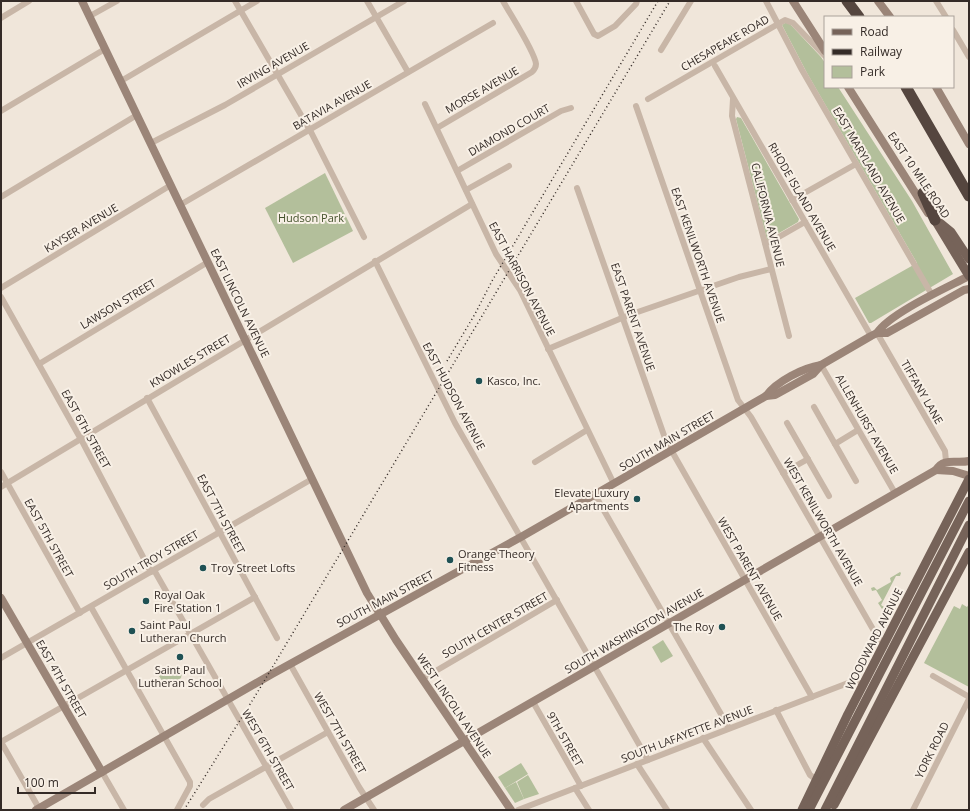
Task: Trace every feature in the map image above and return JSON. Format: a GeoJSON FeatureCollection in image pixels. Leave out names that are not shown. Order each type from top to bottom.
{"type":"FeatureCollection","features":[{"type":"Feature","properties":{"kind":"highway"},"geometry":{"type":"LineString","coordinates":[[847,1],[858,16]]}},
{"type":"Feature","properties":{"kind":"highway"},"geometry":{"type":"LineString","coordinates":[[907,88],[969,196]]}},
{"type":"Feature","properties":{"kind":"highway"},"geometry":{"type":"LineString","coordinates":[[923,193],[936,220]]}},
{"type":"Feature","properties":{"kind":"main road","name":"EAST LINCOLN AVENUE"},"geometry":{"type":"LineString","coordinates":[[82,1],[312,479],[380,614]]}},
{"type":"Feature","properties":{"kind":"main road"},"geometry":{"type":"LineString","coordinates":[[794,1],[824,49]]}},
{"type":"Feature","properties":{"kind":"main road"},"geometry":{"type":"LineString","coordinates":[[878,1],[889,16]]}},
{"type":"Feature","properties":{"kind":"main road","name":"EAST 10 MILE ROAD"},"geometry":{"type":"LineString","coordinates":[[849,88],[928,215],[936,220],[969,276]]}},
{"type":"Feature","properties":{"kind":"main road"},"geometry":{"type":"LineString","coordinates":[[937,88],[969,144]]}},
{"type":"Feature","properties":{"kind":"main road"},"geometry":{"type":"LineString","coordinates":[[936,220],[951,232],[969,259]]}},
{"type":"Feature","properties":{"kind":"main road","name":"SOUTH MAIN STREET"},"geometry":{"type":"LineString","coordinates":[[38,809],[290,664],[595,495],[745,409],[766,396],[772,389],[803,371],[810,367],[822,365],[874,335],[882,326],[932,295],[969,276]]}},
{"type":"Feature","properties":{"kind":"main road","name":"SOUTH MAIN STREET"},"geometry":{"type":"LineString","coordinates":[[874,335],[887,333],[964,290],[969,289]]}},
{"type":"Feature","properties":{"kind":"main road"},"geometry":{"type":"LineString","coordinates":[[904,324],[914,314],[930,304],[933,299],[932,295]]}},
{"type":"Feature","properties":{"kind":"main road"},"geometry":{"type":"LineString","coordinates":[[946,461],[969,461]]}},
{"type":"Feature","properties":{"kind":"main road","name":"SOUTH WASHINGTON AVENUE"},"geometry":{"type":"LineString","coordinates":[[344,810],[936,470],[940,464],[946,461]]}},
{"type":"Feature","properties":{"kind":"main road"},"geometry":{"type":"LineString","coordinates":[[936,470],[953,471],[969,476]]}},
{"type":"Feature","properties":{"kind":"main road","name":"WOODWARD AVENUE"},"geometry":{"type":"LineString","coordinates":[[802,810],[884,644],[969,479]]}},
{"type":"Feature","properties":{"kind":"main road","name":"WOODWARD AVENUE"},"geometry":{"type":"LineString","coordinates":[[809,810],[969,501]]}},
{"type":"Feature","properties":{"kind":"main road"},"geometry":{"type":"LineString","coordinates":[[825,810],[969,525]]}},
{"type":"Feature","properties":{"kind":"main road"},"geometry":{"type":"LineString","coordinates":[[831,810],[969,552]]}},
{"type":"Feature","properties":{"kind":"main road","name":"EAST 4TH STREET"},"geometry":{"type":"LineString","coordinates":[[1,598],[102,772]]}},
{"type":"Feature","properties":{"kind":"main road","name":"WEST LINCOLN AVENUE"},"geometry":{"type":"LineString","coordinates":[[380,614],[422,679],[511,810]]}},
{"type":"Feature","properties":{"kind":"street"},"geometry":{"type":"LineString","coordinates":[[1,18],[29,1]]}},
{"type":"Feature","properties":{"kind":"street"},"geometry":{"type":"LineString","coordinates":[[90,16],[117,1]]}},
{"type":"Feature","properties":{"kind":"street"},"geometry":{"type":"LineString","coordinates":[[235,1],[310,130],[364,237]]}},
{"type":"Feature","properties":{"kind":"street"},"geometry":{"type":"LineString","coordinates":[[121,81],[257,1]]}},
{"type":"Feature","properties":{"kind":"street"},"geometry":{"type":"LineString","coordinates":[[367,1],[408,72]]}},
{"type":"Feature","properties":{"kind":"street","name":"IRVING AVENUE"},"geometry":{"type":"LineString","coordinates":[[151,144],[226,105],[404,1]]}},
{"type":"Feature","properties":{"kind":"street","name":"MORSE AVENUE"},"geometry":{"type":"LineString","coordinates":[[437,128],[532,72],[536,68],[536,63],[528,47],[502,1]]}},
{"type":"Feature","properties":{"kind":"street"},"geometry":{"type":"LineString","coordinates":[[576,1],[594,34],[598,36],[617,24],[636,4],[637,1]]}},
{"type":"Feature","properties":{"kind":"street"},"geometry":{"type":"LineString","coordinates":[[661,50],[691,1]]}},
{"type":"Feature","properties":{"kind":"street","name":"EAST MARYLAND AVENUE"},"geometry":{"type":"LineString","coordinates":[[766,1],[802,70],[932,295]]}},
{"type":"Feature","properties":{"kind":"street"},"geometry":{"type":"LineString","coordinates":[[936,1],[945,16]]}},
{"type":"Feature","properties":{"kind":"street","name":"CHESAPEAKE ROAD"},"geometry":{"type":"LineString","coordinates":[[648,99],[784,20],[791,21],[824,55]]}},
{"type":"Feature","properties":{"kind":"street","name":"BATAVIA AVENUE"},"geometry":{"type":"LineString","coordinates":[[180,205],[493,23]]}},
{"type":"Feature","properties":{"kind":"street"},"geometry":{"type":"LineString","coordinates":[[954,32],[969,57]]}},
{"type":"Feature","properties":{"kind":"street"},"geometry":{"type":"LineString","coordinates":[[1,111],[105,49]]}},
{"type":"Feature","properties":{"kind":"street","name":"RHODE ISLAND AVENUE"},"geometry":{"type":"LineString","coordinates":[[715,66],[805,222],[874,335]]}},
{"type":"Feature","properties":{"kind":"street","name":"CALIFORNIA AVENUE"},"geometry":{"type":"LineString","coordinates":[[733,98],[732,116],[789,336]]}},
{"type":"Feature","properties":{"kind":"street","name":"EAST HARRISON AVENUE"},"geometry":{"type":"LineString","coordinates":[[425,104],[496,254],[517,285],[614,484]]}},
{"type":"Feature","properties":{"kind":"street","name":"EAST KENILWORTH AVENUE"},"geometry":{"type":"LineString","coordinates":[[636,106],[738,400],[745,409]]}},
{"type":"Feature","properties":{"kind":"street","name":"DIAMOND COURT"},"geometry":{"type":"LineString","coordinates":[[457,171],[561,111],[571,108]]}},
{"type":"Feature","properties":{"kind":"street"},"geometry":{"type":"LineString","coordinates":[[1,198],[137,115]]}},
{"type":"Feature","properties":{"kind":"street"},"geometry":{"type":"LineString","coordinates":[[792,200],[856,164]]}},
{"type":"Feature","properties":{"kind":"street"},"geometry":{"type":"LineString","coordinates":[[466,190],[509,166]]}},
{"type":"Feature","properties":{"kind":"street","name":"KAYSER AVENUE"},"geometry":{"type":"LineString","coordinates":[[1,288],[171,185]]}},
{"type":"Feature","properties":{"kind":"street","name":"EAST PARENT AVENUE"},"geometry":{"type":"LineString","coordinates":[[577,188],[665,439],[671,451]]}},
{"type":"Feature","properties":{"kind":"street","name":"KNOWLES STREET"},"geometry":{"type":"LineString","coordinates":[[4,485],[472,204]]}},
{"type":"Feature","properties":{"kind":"street"},"geometry":{"type":"LineString","coordinates":[[765,243],[770,242],[805,222]]}},
{"type":"Feature","properties":{"kind":"street","name":"EAST HUDSON AVENUE"},"geometry":{"type":"LineString","coordinates":[[375,261],[452,417],[648,760]]}},
{"type":"Feature","properties":{"kind":"street","name":"LAWSON STREET"},"geometry":{"type":"LineString","coordinates":[[39,364],[208,262]]}},
{"type":"Feature","properties":{"kind":"street"},"geometry":{"type":"LineString","coordinates":[[548,349],[623,317],[739,277],[771,269]]}},
{"type":"Feature","properties":{"kind":"street","name":"EAST 6TH STREET"},"geometry":{"type":"LineString","coordinates":[[1,297],[81,438],[153,571],[228,699]]}},
{"type":"Feature","properties":{"kind":"street","name":"TIFFANY LANE"},"geometry":{"type":"LineString","coordinates":[[874,335],[945,451],[946,461]]}},
{"type":"Feature","properties":{"kind":"street","name":"ALLENHURST AVENUE"},"geometry":{"type":"LineString","coordinates":[[822,365],[895,493]]}},
{"type":"Feature","properties":{"kind":"street","name":"EAST 7TH STREET"},"geometry":{"type":"LineString","coordinates":[[147,398],[277,638]]}},
{"type":"Feature","properties":{"kind":"street"},"geometry":{"type":"LineString","coordinates":[[814,407],[856,481]]}},
{"type":"Feature","properties":{"kind":"street","name":"WEST KENILWORTH AVENUE"},"geometry":{"type":"LineString","coordinates":[[745,409],[876,634],[884,644]]}},
{"type":"Feature","properties":{"kind":"street"},"geometry":{"type":"LineString","coordinates":[[787,422],[828,496]]}},
{"type":"Feature","properties":{"kind":"street"},"geometry":{"type":"LineString","coordinates":[[535,462],[587,430]]}},
{"type":"Feature","properties":{"kind":"street"},"geometry":{"type":"LineString","coordinates":[[835,444],[858,430]]}},
{"type":"Feature","properties":{"kind":"street","name":"WEST PARENT AVENUE"},"geometry":{"type":"LineString","coordinates":[[671,451],[812,697]]}},
{"type":"Feature","properties":{"kind":"street"},"geometry":{"type":"LineString","coordinates":[[783,473],[808,459]]}},
{"type":"Feature","properties":{"kind":"street","name":"EAST 5TH STREET"},"geometry":{"type":"LineString","coordinates":[[1,472],[4,485],[80,613]]}},
{"type":"Feature","properties":{"kind":"street","name":"SOUTH TROY STREET"},"geometry":{"type":"LineString","coordinates":[[1,658],[312,479]]}},
{"type":"Feature","properties":{"kind":"street"},"geometry":{"type":"LineString","coordinates":[[595,495],[729,728]]}},
{"type":"Feature","properties":{"kind":"street"},"geometry":{"type":"LineString","coordinates":[[38,809],[1,742],[254,597]]}},
{"type":"Feature","properties":{"kind":"street","name":"SOUTH CENTER STREET"},"geometry":{"type":"LineString","coordinates":[[422,679],[557,600]]}},
{"type":"Feature","properties":{"kind":"street"},"geometry":{"type":"LineString","coordinates":[[91,607],[190,784],[176,810]]}},
{"type":"Feature","properties":{"kind":"street","name":"WEST 7TH STREET"},"geometry":{"type":"LineString","coordinates":[[290,664],[374,810]]}},
{"type":"Feature","properties":{"kind":"street"},"geometry":{"type":"LineString","coordinates":[[933,676],[969,698]]}},
{"type":"Feature","properties":{"kind":"street","name":"SOUTH LAFAYETTE AVENUE"},"geometry":{"type":"LineString","coordinates":[[518,810],[848,683],[857,682],[864,685]]}},
{"type":"Feature","properties":{"kind":"street","name":"YORK ROAD"},"geometry":{"type":"LineString","coordinates":[[913,810],[969,698]]}},
{"type":"Feature","properties":{"kind":"street","name":"WEST 6TH STREET"},"geometry":{"type":"LineString","coordinates":[[228,699],[291,810]]}},
{"type":"Feature","properties":{"kind":"street","name":"9TH STREET"},"geometry":{"type":"LineString","coordinates":[[533,702],[589,810]]}},
{"type":"Feature","properties":{"kind":"street"},"geometry":{"type":"LineString","coordinates":[[776,710],[810,775],[816,780]]}},
{"type":"Feature","properties":{"kind":"street"},"geometry":{"type":"LineString","coordinates":[[203,805],[209,799],[328,732]]}},
{"type":"Feature","properties":{"kind":"street"},"geometry":{"type":"LineString","coordinates":[[703,738],[751,810]]}},
{"type":"Feature","properties":{"kind":"street"},"geometry":{"type":"LineString","coordinates":[[637,764],[667,810]]}},
{"type":"Feature","properties":{"kind":"street"},"geometry":{"type":"LineString","coordinates":[[102,772],[124,810]]}},
{"type":"Feature","properties":{"kind":"green space"},"geometry":{"type":"Polygon","coordinates":[[[789,23],[821,57],[824,62],[824,88],[839,88],[912,201],[953,274],[871,323],[869,323],[855,298],[917,263],[807,73],[782,25],[789,23]]]}},
{"type":"Feature","properties":{"kind":"green space"},"geometry":{"type":"Polygon","coordinates":[[[737,117],[741,118],[799,219],[798,222],[767,240],[736,119],[737,117]]]}},
{"type":"Feature","properties":{"kind":"green space","name":"Hudson Park"},"geometry":{"type":"Polygon","coordinates":[[[325,173],[353,231],[293,263],[265,208],[325,173]]]}},
{"type":"Feature","properties":{"kind":"green space"},"geometry":{"type":"Polygon","coordinates":[[[900,572],[900,576],[896,576],[881,605],[884,607],[882,609],[878,603],[882,600],[876,590],[872,591],[871,588],[874,587],[877,590],[891,582],[890,578],[900,572]]]}},
{"type":"Feature","properties":{"kind":"green space"},"geometry":{"type":"Polygon","coordinates":[[[962,604],[967,607],[969,604],[969,687],[924,663],[954,606],[960,609],[962,604]]]}},
{"type":"Feature","properties":{"kind":"green space"},"geometry":{"type":"Polygon","coordinates":[[[663,640],[673,656],[661,663],[652,647],[663,640]]]}},
{"type":"Feature","properties":{"kind":"green space"},"geometry":{"type":"Polygon","coordinates":[[[178,666],[182,673],[181,678],[166,687],[159,676],[178,666]]]}},
{"type":"Feature","properties":{"kind":"green space"},"geometry":{"type":"Polygon","coordinates":[[[521,763],[528,774],[505,788],[498,777],[521,763]]]}},
{"type":"Feature","properties":{"kind":"green space"},"geometry":{"type":"Polygon","coordinates":[[[528,775],[539,794],[524,799],[517,782],[528,775]]]}},
{"type":"Feature","properties":{"kind":"green space"},"geometry":{"type":"Polygon","coordinates":[[[516,782],[524,799],[515,803],[505,788],[516,782]]]}},
{"type":"Feature","properties":{"kind":"railway"},"geometry":{"type":"LineString","coordinates":[[447,361],[475,314],[492,281],[658,1]]}},
{"type":"Feature","properties":{"kind":"railway"},"geometry":{"type":"LineString","coordinates":[[184,810],[257,693],[670,1]]}},
{"type":"Feature","properties":{"kind":"place","name":"Kasco, Inc."},"geometry":{"type":"Point","coordinates":[479,381]}},
{"type":"Feature","properties":{"kind":"place","name":"Elevate Luxury Apartments"},"geometry":{"type":"Point","coordinates":[637,499]}},
{"type":"Feature","properties":{"kind":"place","name":"Orange Theory Fitness"},"geometry":{"type":"Point","coordinates":[450,560]}},
{"type":"Feature","properties":{"kind":"place","name":"Troy Street Lofts"},"geometry":{"type":"Point","coordinates":[203,568]}},
{"type":"Feature","properties":{"kind":"place","name":"Royal Oak Fire Station 1"},"geometry":{"type":"Point","coordinates":[146,601]}},
{"type":"Feature","properties":{"kind":"place","name":"The Roy"},"geometry":{"type":"Point","coordinates":[722,627]}},
{"type":"Feature","properties":{"kind":"place","name":"Saint Paul Lutheran Church"},"geometry":{"type":"Point","coordinates":[132,631]}},
{"type":"Feature","properties":{"kind":"place","name":"Saint Paul Lutheran School"},"geometry":{"type":"Point","coordinates":[180,657]}}]}
